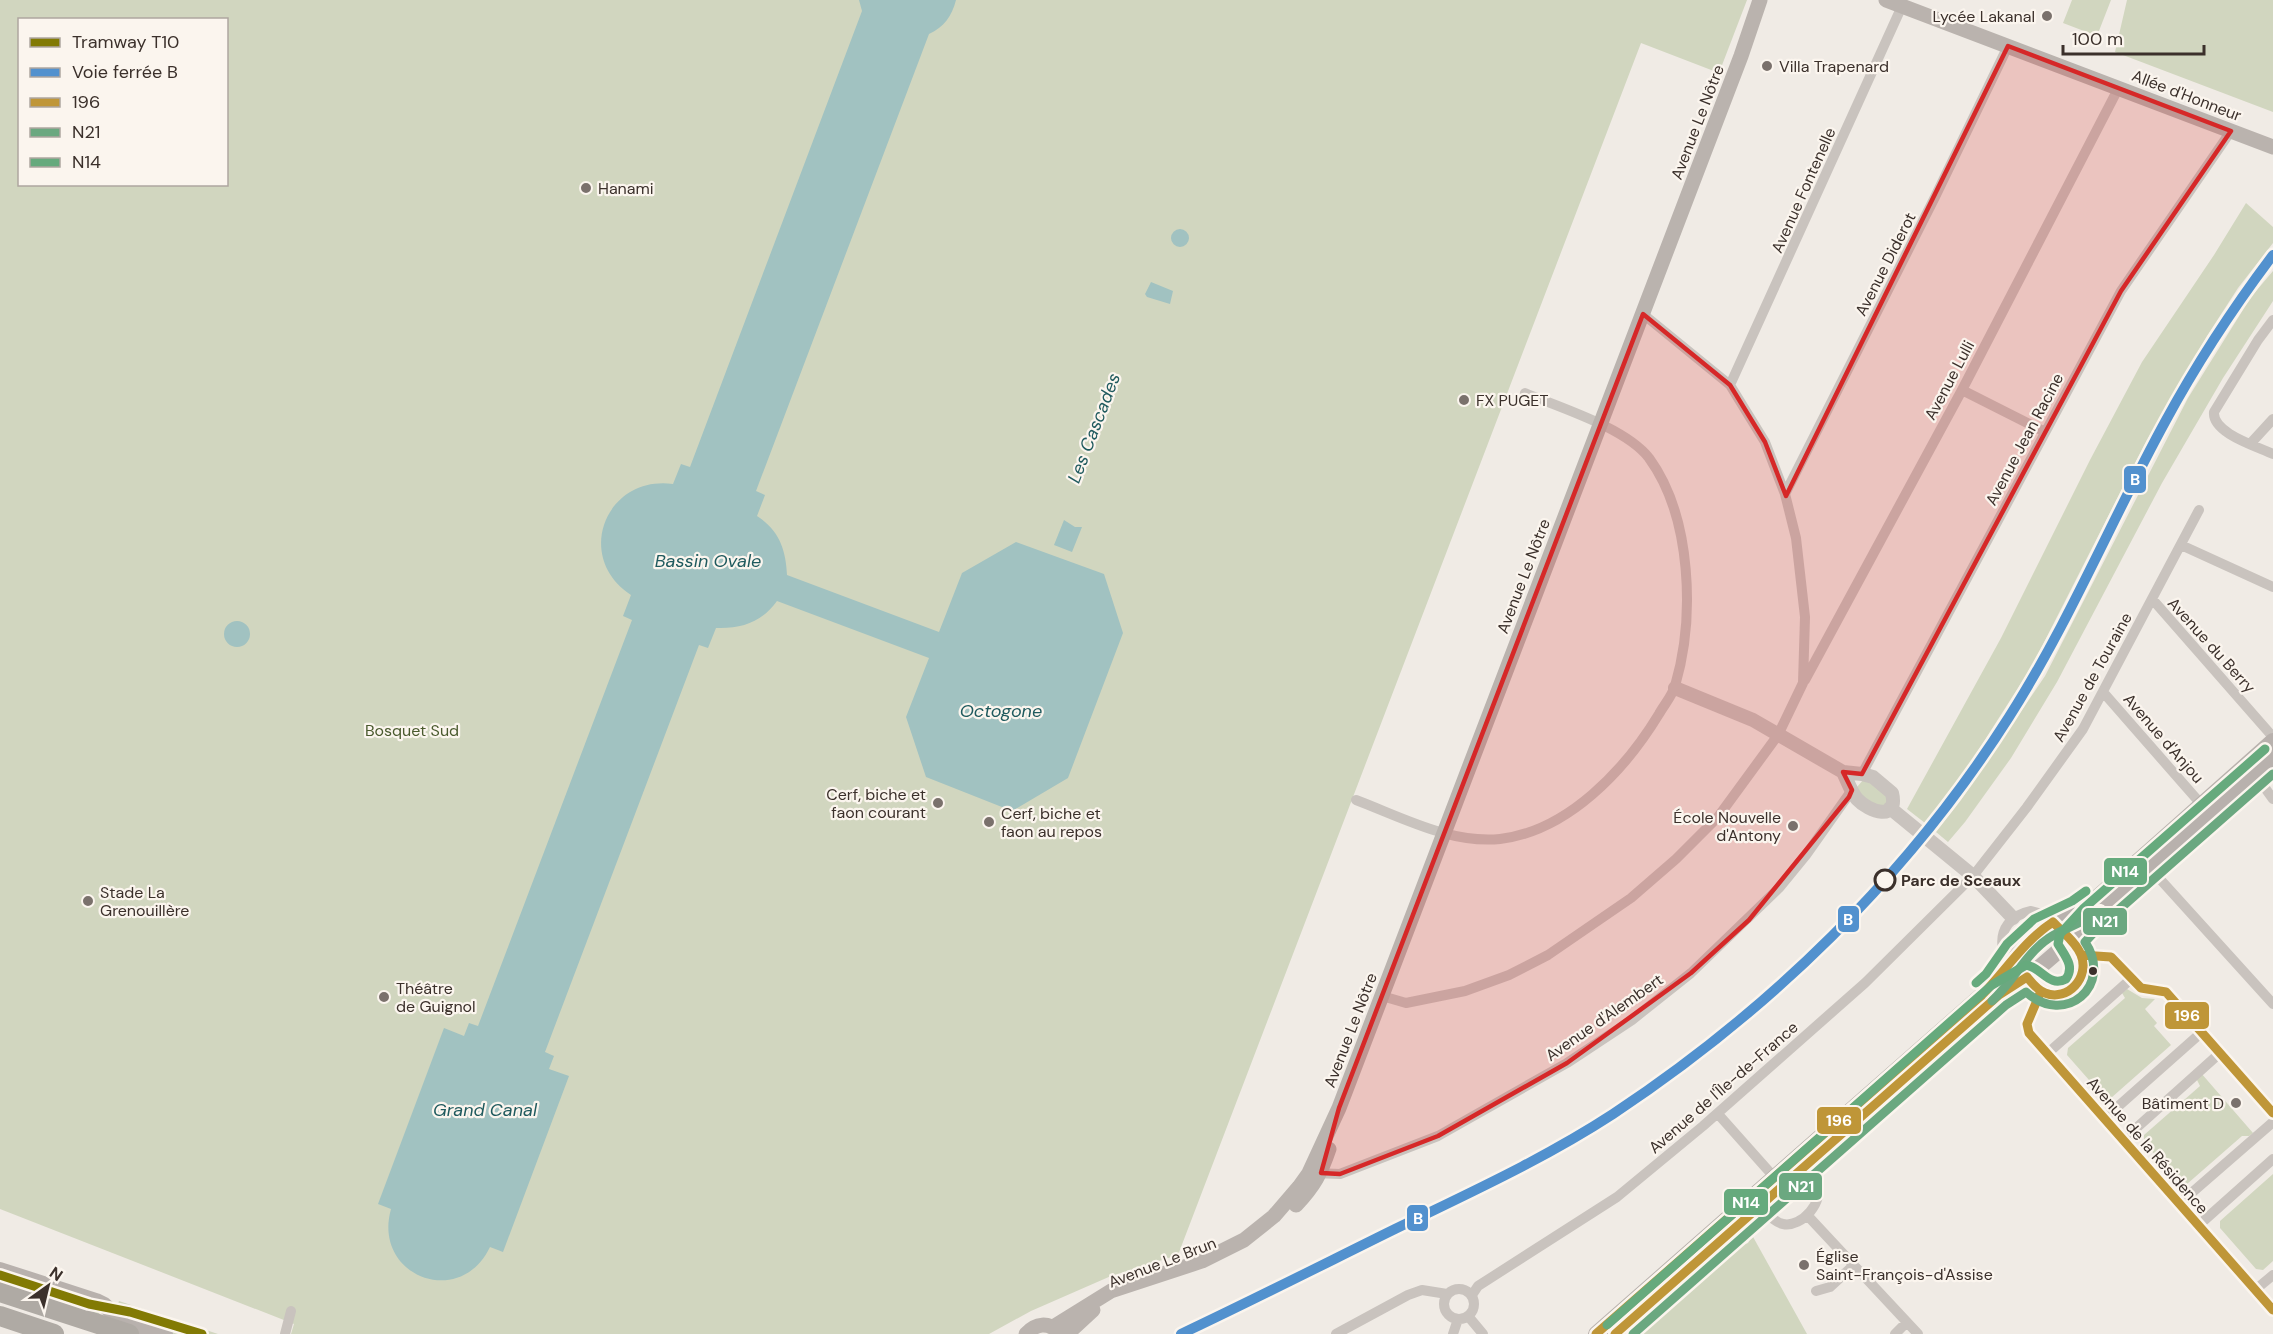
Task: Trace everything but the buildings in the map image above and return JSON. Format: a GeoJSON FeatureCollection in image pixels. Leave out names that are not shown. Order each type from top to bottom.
{"type":"FeatureCollection","features":[{"type":"Feature","properties":{"kind":"highway"},"geometry":{"type":"LineString","coordinates":[[0,1292],[129,1334]]}},
{"type":"Feature","properties":{"kind":"highway"},"geometry":{"type":"LineString","coordinates":[[0,1303],[93,1334]]}},
{"type":"Feature","properties":{"kind":"highway"},"geometry":{"type":"LineString","coordinates":[[0,1316],[54,1334]]}},
{"type":"Feature","properties":{"kind":"main road","name":"Avenue Le Nôtre"},"geometry":{"type":"LineString","coordinates":[[1315,1173],[1445,832],[1595,423],[1643,314],[1760,0]]}},
{"type":"Feature","properties":{"kind":"main road","name":"Avenue Le Nôtre"},"geometry":{"type":"LineString","coordinates":[[1741,56],[1766,0]]}},
{"type":"Feature","properties":{"kind":"main road","name":"Allée d'Honneur"},"geometry":{"type":"LineString","coordinates":[[1886,0],[2273,147]]}},
{"type":"Feature","properties":{"kind":"main road"},"geometry":{"type":"LineString","coordinates":[[1596,1334],[1982,994],[1995,982],[2014,956],[2042,928],[2092,902],[2273,739]]}},
{"type":"Feature","properties":{"kind":"main road"},"geometry":{"type":"LineString","coordinates":[[1615,1334],[1999,995],[2027,977],[2070,941],[2091,918],[2273,758]]}},
{"type":"Feature","properties":{"kind":"main road","name":"Avenue Le Brun"},"geometry":{"type":"LineString","coordinates":[[1026,1334],[1040,1325],[1057,1330],[1111,1291],[1202,1261],[1244,1240],[1274,1216],[1299,1187],[1315,1173]]}},
{"type":"Feature","properties":{"kind":"main road","name":"Avenue Le Brun"},"geometry":{"type":"LineString","coordinates":[[1067,1334],[1093,1310],[1118,1297],[1216,1263],[1248,1245],[1269,1229],[1310,1190],[1315,1173]]}},
{"type":"Feature","properties":{"kind":"main road"},"geometry":{"type":"LineString","coordinates":[[0,1270],[96,1300],[121,1320],[165,1334]]}},
{"type":"Feature","properties":{"kind":"street","name":"Avenue Fontenelle"},"geometry":{"type":"LineString","coordinates":[[1730,385],[1902,6]]}},
{"type":"Feature","properties":{"kind":"street","name":"Avenue Diderot"},"geometry":{"type":"LineString","coordinates":[[1785,494],[1935,198],[2008,46]]}},
{"type":"Feature","properties":{"kind":"street","name":"Avenue Lulli"},"geometry":{"type":"LineString","coordinates":[[1382,996],[1406,1003],[1465,991],[1519,970],[1588,929],[1631,898],[1676,860],[1718,817],[1778,735],[1803,683],[1962,390],[2118,89]]}},
{"type":"Feature","properties":{"kind":"street","name":"Avenue Jean Racine"},"geometry":{"type":"LineString","coordinates":[[1862,774],[2130,276],[2231,131]]}},
{"type":"Feature","properties":{"kind":"street"},"geometry":{"type":"LineString","coordinates":[[1643,314],[1730,385],[1765,442],[1785,494],[1796,538],[1804,617],[1803,683]]}},
{"type":"Feature","properties":{"kind":"street"},"geometry":{"type":"LineString","coordinates":[[2273,320],[2258,340],[2214,412],[2214,419],[2219,428],[2273,454]]}},
{"type":"Feature","properties":{"kind":"street"},"geometry":{"type":"LineString","coordinates":[[1962,390],[2045,432]]}},
{"type":"Feature","properties":{"kind":"street"},"geometry":{"type":"LineString","coordinates":[[1356,800],[1445,832],[1472,839],[1501,838],[1532,831],[1561,818],[1590,795],[1624,762],[1653,724],[1675,688],[1683,646],[1686,583],[1684,549],[1677,517],[1664,484],[1648,457],[1626,437],[1526,393]]}},
{"type":"Feature","properties":{"kind":"street"},"geometry":{"type":"LineString","coordinates":[[2251,444],[2273,419]]}},
{"type":"Feature","properties":{"kind":"street","name":"Avenue de Touraine"},"geometry":{"type":"LineString","coordinates":[[1973,876],[2070,748],[2103,692],[2199,510]]}},
{"type":"Feature","properties":{"kind":"street"},"geometry":{"type":"LineString","coordinates":[[2181,545],[2273,587]]}},
{"type":"Feature","properties":{"kind":"street","name":"Avenue du Berry"},"geometry":{"type":"LineString","coordinates":[[2152,600],[2273,739]]}},
{"type":"Feature","properties":{"kind":"street"},"geometry":{"type":"LineString","coordinates":[[1675,688],[1753,720],[1843,772],[1873,777],[1889,789],[1893,798],[1890,808],[1884,812],[1873,812],[1856,798],[1843,772]]}},
{"type":"Feature","properties":{"kind":"street","name":"Avenue d'Anjou"},"geometry":{"type":"LineString","coordinates":[[2103,692],[2201,804]]}},
{"type":"Feature","properties":{"kind":"street"},"geometry":{"type":"LineString","coordinates":[[1852,790],[1862,774]]}},
{"type":"Feature","properties":{"kind":"street"},"geometry":{"type":"LineString","coordinates":[[2255,774],[2273,799]]}},
{"type":"Feature","properties":{"kind":"street","name":"Avenue d'Alembert"},"geometry":{"type":"LineString","coordinates":[[1315,1173],[1340,1174],[1438,1136],[1567,1063],[1632,1020],[1691,973],[1779,888],[1806,855],[1852,790]]}},
{"type":"Feature","properties":{"kind":"street"},"geometry":{"type":"LineString","coordinates":[[1890,808],[1973,876],[2013,918]]}},
{"type":"Feature","properties":{"kind":"street"},"geometry":{"type":"LineString","coordinates":[[2150,867],[2273,1004]]}},
{"type":"Feature","properties":{"kind":"street","name":"Avenue de l'Île-de-France"},"geometry":{"type":"LineString","coordinates":[[1472,1295],[1478,1286],[1617,1197],[1718,1114],[1865,982],[1973,876]]}},
{"type":"Feature","properties":{"kind":"street"},"geometry":{"type":"LineString","coordinates":[[2031,911],[2046,915],[2053,922],[2081,955],[2083,972],[2074,988],[2061,994],[2050,995],[2041,991],[2027,977],[2014,956],[2003,950],[2002,943],[2003,931],[2013,918],[2021,913],[2031,911]]}},
{"type":"Feature","properties":{"kind":"street"},"geometry":{"type":"LineString","coordinates":[[2081,955],[2111,957],[2141,988],[2166,992],[2273,1113]]}},
{"type":"Feature","properties":{"kind":"street"},"geometry":{"type":"LineString","coordinates":[[2048,1053],[2132,979]]}},
{"type":"Feature","properties":{"kind":"street","name":"Avenue de la Résidence"},"geometry":{"type":"LineString","coordinates":[[2041,991],[2027,1024],[2028,1029],[2273,1310]]}},
{"type":"Feature","properties":{"kind":"street"},"geometry":{"type":"LineString","coordinates":[[2105,1118],[2202,1032]]}},
{"type":"Feature","properties":{"kind":"street"},"geometry":{"type":"LineString","coordinates":[[2124,1139],[2220,1053]]}},
{"type":"Feature","properties":{"kind":"street"},"geometry":{"type":"LineString","coordinates":[[1718,1114],[1774,1177]]}},
{"type":"Feature","properties":{"kind":"street"},"geometry":{"type":"LineString","coordinates":[[2180,1203],[2273,1122]]}},
{"type":"Feature","properties":{"kind":"street"},"geometry":{"type":"LineString","coordinates":[[2199,1226],[2273,1159]]}},
{"type":"Feature","properties":{"kind":"street"},"geometry":{"type":"LineString","coordinates":[[1760,1206],[1782,1224],[1798,1222],[1807,1215],[1815,1203],[1818,1189],[1816,1182],[1804,1168]]}},
{"type":"Feature","properties":{"kind":"street"},"geometry":{"type":"LineString","coordinates":[[1807,1215],[1918,1334]]}},
{"type":"Feature","properties":{"kind":"street"},"geometry":{"type":"LineString","coordinates":[[1816,1291],[1830,1287],[1854,1265]]}},
{"type":"Feature","properties":{"kind":"street"},"geometry":{"type":"LineString","coordinates":[[2256,1290],[2273,1275]]}},
{"type":"Feature","properties":{"kind":"street"},"geometry":{"type":"LineString","coordinates":[[1336,1334],[1408,1294],[1422,1290],[1447,1294],[1460,1288],[1472,1295],[1475,1304],[1463,1318],[1454,1334]]}},
{"type":"Feature","properties":{"kind":"street"},"geometry":{"type":"LineString","coordinates":[[1447,1294],[1444,1303],[1446,1312],[1463,1318],[1483,1334]]}},
{"type":"Feature","properties":{"kind":"street"},"geometry":{"type":"LineString","coordinates":[[285,1334],[291,1311]]}},
{"type":"Feature","properties":{"kind":"street"},"geometry":{"type":"LineString","coordinates":[[1895,1334],[1907,1322]]}},
{"type":"Feature","properties":{"kind":"highlighted area"},"geometry":{"type":"Polygon","coordinates":[[[2008,46],[2231,131],[2121,291],[1862,774],[1843,772],[1852,790],[1849,797],[1749,920],[1691,973],[1567,1063],[1438,1136],[1340,1174],[1321,1173],[1339,1108],[1643,314],[1730,385],[1765,442],[1786,496],[2008,46]]]}},
{"type":"Feature","properties":{"kind":"green space","name":"Bosquet Sud"},"geometry":{"type":"Polygon","coordinates":[[[0,0],[1747,0],[1719,73],[1641,43],[1178,1255],[1111,1276],[1031,1311],[989,1334],[291,1334],[294,1324],[0,1209],[0,0]]]}},
{"type":"Feature","properties":{"kind":"green space"},"geometry":{"type":"Polygon","coordinates":[[[2072,0],[2111,0],[2097,36],[2063,23],[2072,0]]]}},
{"type":"Feature","properties":{"kind":"green space"},"geometry":{"type":"Polygon","coordinates":[[[2127,0],[2273,0],[2273,112],[2115,52],[2127,0]]]}},
{"type":"Feature","properties":{"kind":"green space"},"geometry":{"type":"Polygon","coordinates":[[[2246,203],[2273,227],[2273,243],[2238,288],[2207,336],[2147,440],[2032,666],[1967,768],[1925,823],[1907,809],[2001,638],[2142,362],[2246,203]]]}},
{"type":"Feature","properties":{"kind":"green space"},"geometry":{"type":"Polygon","coordinates":[[[2273,271],[2273,301],[2223,378],[2162,483],[2057,682],[2011,758],[1948,842],[1936,832],[1961,800],[2045,676],[2188,398],[2251,297],[2273,271]]]}},
{"type":"Feature","properties":{"kind":"green space"},"geometry":{"type":"Polygon","coordinates":[[[1864,779],[1869,779],[1889,799],[1882,808],[1860,798],[1857,787],[1864,779]]]}},
{"type":"Feature","properties":{"kind":"green space"},"geometry":{"type":"Polygon","coordinates":[[[2127,989],[2142,998],[2155,999],[2145,1009],[2157,1023],[2154,1026],[2171,1045],[2111,1098],[2104,1097],[2067,1055],[2068,1048],[2125,998],[2122,993],[2127,989]]]}},
{"type":"Feature","properties":{"kind":"green space"},"geometry":{"type":"Polygon","coordinates":[[[2201,1073],[2253,1133],[2249,1136],[2242,1136],[2187,1184],[2180,1184],[2144,1142],[2144,1135],[2200,1086],[2196,1078],[2201,1073]]]}},
{"type":"Feature","properties":{"kind":"green space"},"geometry":{"type":"Polygon","coordinates":[[[2273,1174],[2273,1261],[2263,1270],[2256,1269],[2220,1228],[2220,1221],[2273,1174]]]}},
{"type":"Feature","properties":{"kind":"green space"},"geometry":{"type":"Polygon","coordinates":[[[1752,1235],[1807,1334],[1640,1334],[1740,1246],[1748,1243],[1752,1235]]]}},
{"type":"Feature","properties":{"kind":"green space"},"geometry":{"type":"Polygon","coordinates":[[[0,1272],[97,1309],[100,1315],[0,1285],[0,1272]]]}},
{"type":"Feature","properties":{"kind":"green space"},"geometry":{"type":"Polygon","coordinates":[[[119,1301],[218,1334],[172,1334],[125,1319],[117,1307],[119,1301]]]}},
{"type":"Feature","properties":{"kind":"water"},"geometry":{"type":"Polygon","coordinates":[[[859,0],[956,0],[947,20],[929,34],[756,491],[765,495],[757,516],[771,528],[780,541],[787,575],[939,632],[962,573],[1016,542],[1104,574],[1123,633],[1068,778],[1012,811],[926,777],[906,717],[929,658],[777,601],[765,614],[751,623],[716,628],[708,648],[699,645],[545,1052],[554,1056],[549,1069],[569,1076],[503,1252],[490,1247],[476,1266],[459,1277],[440,1280],[422,1277],[406,1267],[394,1252],[389,1232],[391,1209],[378,1204],[444,1028],[464,1036],[469,1023],[478,1026],[632,620],[623,616],[631,595],[613,579],[604,560],[601,541],[605,522],[615,505],[630,492],[650,485],[673,484],[681,464],[690,467],[862,11],[859,0]]]}},
{"type":"Feature","properties":{"kind":"water"},"geometry":{"type":"Polygon","coordinates":[[[1180,229],[1186,232],[1189,238],[1186,244],[1180,247],[1174,244],[1171,238],[1174,232],[1180,229]]]}},
{"type":"Feature","properties":{"kind":"water"},"geometry":{"type":"Polygon","coordinates":[[[1151,282],[1173,291],[1170,304],[1147,297],[1145,294],[1151,282]]]}},
{"type":"Feature","properties":{"kind":"water"},"geometry":{"type":"Polygon","coordinates":[[[1064,520],[1075,527],[1082,527],[1072,552],[1054,545],[1064,520]]]}},
{"type":"Feature","properties":{"kind":"water"},"geometry":{"type":"Polygon","coordinates":[[[237,621],[246,625],[250,634],[246,643],[237,647],[228,643],[224,634],[228,625],[237,621]]]}},
{"type":"Feature","properties":{"kind":"tram line","name":"T10"},"geometry":{"type":"LineString","coordinates":[[0,1275],[89,1304],[130,1312],[202,1334]]}},
{"type":"Feature","properties":{"kind":"rail line","name":"B"},"geometry":{"type":"LineString","coordinates":[[1181,1334],[1506,1175],[1587,1130],[1671,1074],[1727,1030],[1781,985],[1832,936],[1881,885],[1927,831],[2009,717],[2071,608],[2177,400],[2216,336],[2273,255]]}},
{"type":"Feature","properties":{"kind":"transit line","name":"N14"},"geometry":{"type":"LineString","coordinates":[[1607,1325],[1992,985],[2026,965],[2055,981],[2066,979],[2070,970],[2066,957],[2058,944],[2060,934],[2083,909],[2265,749]]}},
{"type":"Feature","properties":{"kind":"transit line","name":"N21"},"geometry":{"type":"LineString","coordinates":[[1633,1334],[2006,1005],[2026,992],[2041,1002],[2056,1005],[2069,1003],[2081,997],[2094,973],[2092,958],[2085,942],[2099,927],[2273,774]]}},
{"type":"Feature","properties":{"kind":"transit line","name":"N14"},"geometry":{"type":"LineString","coordinates":[[1976,983],[1986,974],[2007,944],[2034,919],[2072,901],[2086,891]]}},
{"type":"Feature","properties":{"kind":"transit line","name":"N21"},"geometry":{"type":"LineString","coordinates":[[1992,1001],[2026,960],[2049,938],[2100,911]]}},
{"type":"Feature","properties":{"kind":"transit line","name":"196"},"geometry":{"type":"LineString","coordinates":[[1596,1334],[1982,995],[2024,947],[2043,930],[2053,922],[2072,941],[2079,950],[2083,963],[2080,979],[2075,986],[2069,991],[2054,995],[2040,990],[2027,977],[1999,995],[1615,1334]]}},
{"type":"Feature","properties":{"kind":"transit line","name":"196"},"geometry":{"type":"LineString","coordinates":[[2081,955],[2111,957],[2141,988],[2166,992],[2273,1113]]}},
{"type":"Feature","properties":{"kind":"transit line","name":"196"},"geometry":{"type":"LineString","coordinates":[[2041,991],[2027,1024],[2029,1033],[2273,1310]]}},
{"type":"Feature","properties":{"kind":"place","name":"Lycée Lakanal"},"geometry":{"type":"Point","coordinates":[2047,16]}},
{"type":"Feature","properties":{"kind":"place","name":"Villa Trapenard"},"geometry":{"type":"Point","coordinates":[1767,66]}},
{"type":"Feature","properties":{"kind":"place","name":"Hanami"},"geometry":{"type":"Point","coordinates":[586,188]}},
{"type":"Feature","properties":{"kind":"place","name":"FX PUGET"},"geometry":{"type":"Point","coordinates":[1464,400]}},
{"type":"Feature","properties":{"kind":"place","name":"Cerf, biche et faon courant"},"geometry":{"type":"Point","coordinates":[938,803]}},
{"type":"Feature","properties":{"kind":"place","name":"Cerf, biche et faon au repos"},"geometry":{"type":"Point","coordinates":[989,822]}},
{"type":"Feature","properties":{"kind":"place","name":"École Nouvelle d'Antony"},"geometry":{"type":"Point","coordinates":[1793,826]}},
{"type":"Feature","properties":{"kind":"place","name":"Parc de Sceaux"},"geometry":{"type":"Point","coordinates":[1885,880]}},
{"type":"Feature","properties":{"kind":"place","name":"Stade La Grenouillère"},"geometry":{"type":"Point","coordinates":[88,901]}},
{"type":"Feature","properties":{"kind":"place","name":"Théâtre de Guignol"},"geometry":{"type":"Point","coordinates":[384,997]}},
{"type":"Feature","properties":{"kind":"place","name":"Bâtiment D"},"geometry":{"type":"Point","coordinates":[2236,1103]}},
{"type":"Feature","properties":{"kind":"place","name":"Église Saint-François-d'Assise"},"geometry":{"type":"Point","coordinates":[1804,1265]}},
{"type":"Feature","properties":{"kind":"water label","name":"Les Cascades"},"geometry":{"type":"Point","coordinates":[1094,428]}},
{"type":"Feature","properties":{"kind":"water label","name":"Bassin Ovale"},"geometry":{"type":"Point","coordinates":[708,561]}},
{"type":"Feature","properties":{"kind":"water label","name":"Octogone"},"geometry":{"type":"Point","coordinates":[1001,711]}},
{"type":"Feature","properties":{"kind":"water label","name":"Grand Canal"},"geometry":{"type":"Point","coordinates":[485,1110]}}]}
